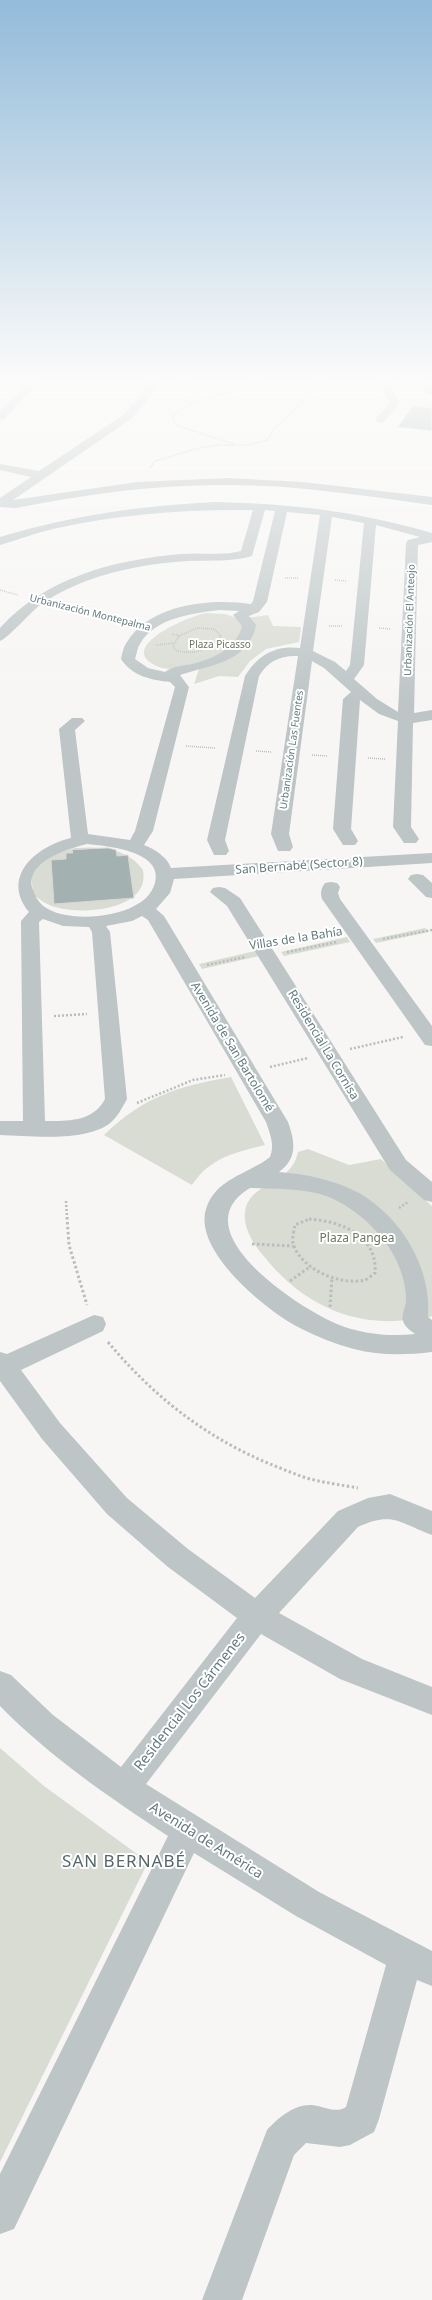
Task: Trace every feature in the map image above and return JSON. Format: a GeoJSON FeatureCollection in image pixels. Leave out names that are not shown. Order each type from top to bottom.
{"type":"FeatureCollection","features":[{"type":"Feature","properties":{"kind":"street"},"geometry":{"type":"LineString","coordinates":[[0,502],[19,489]]}},
{"type":"Feature","properties":{"kind":"street"},"geometry":{"type":"LineString","coordinates":[[0,502],[16,504],[104,489]]}},
{"type":"Feature","properties":{"kind":"street"},"geometry":{"type":"LineString","coordinates":[[0,637],[23,612],[40,600],[76,581],[128,566],[179,558],[243,555],[250,551],[271,489]]}},
{"type":"Feature","properties":{"kind":"street"},"geometry":{"type":"LineString","coordinates":[[329,489],[432,501]]}},
{"type":"Feature","properties":{"kind":"street"},"geometry":{"type":"LineString","coordinates":[[0,542],[51,526],[117,513],[190,506],[282,508],[326,513],[402,527],[432,537]]}},
{"type":"Feature","properties":{"kind":"street"},"geometry":{"type":"LineString","coordinates":[[168,677],[173,671],[208,664],[234,650],[244,641],[249,633],[249,625],[240,615],[254,609],[260,602],[282,508]]}},
{"type":"Feature","properties":{"kind":"street"},"geometry":{"type":"LineString","coordinates":[[307,653],[326,513]]}},
{"type":"Feature","properties":{"kind":"street"},"geometry":{"type":"LineString","coordinates":[[344,678],[352,674],[357,665],[370,520]]}},
{"type":"Feature","properties":{"kind":"street","name":"Urbanización El Anteojo"},"geometry":{"type":"LineString","coordinates":[[406,718],[412,543],[432,537]]}},
{"type":"Feature","properties":{"kind":"street"},"geometry":{"type":"LineString","coordinates":[[135,846],[144,831],[182,687],[179,681],[140,671],[132,667],[128,659],[130,647],[149,628],[171,616],[204,607],[233,605],[254,609]]}},
{"type":"Feature","properties":{"kind":"street"},"geometry":{"type":"LineString","coordinates":[[220,851],[216,840],[252,676],[262,662],[276,654],[284,652],[307,653],[319,657],[383,711],[406,718],[432,715]]}},
{"type":"Feature","properties":{"kind":"street","name":"Urbanización Las Fuentes"},"geometry":{"type":"LineString","coordinates":[[284,847],[280,834],[307,653]]}},
{"type":"Feature","properties":{"kind":"street"},"geometry":{"type":"LineString","coordinates":[[349,841],[342,829],[351,699],[361,692]]}},
{"type":"Feature","properties":{"kind":"street"},"geometry":{"type":"LineString","coordinates":[[406,718],[402,827],[403,831],[410,839]]}},
{"type":"Feature","properties":{"kind":"street"},"geometry":{"type":"LineString","coordinates":[[76,720],[67,729],[80,840]]}},
{"type":"Feature","properties":{"kind":"street"},"geometry":{"type":"LineString","coordinates":[[11,871],[27,860],[47,848],[80,840],[115,840],[135,846],[157,859],[166,874],[163,890],[157,898],[141,909],[124,916],[95,922],[65,920],[39,913],[15,895],[16,876],[27,860]]}},
{"type":"Feature","properties":{"kind":"street","name":"San Bernabé (Sector 8)"},"geometry":{"type":"LineString","coordinates":[[166,874],[432,858]]}},
{"type":"Feature","properties":{"kind":"street"},"geometry":{"type":"LineString","coordinates":[[417,879],[432,893]]}},
{"type":"Feature","properties":{"kind":"street"},"geometry":{"type":"LineString","coordinates":[[331,887],[329,893],[331,899],[432,1040]]}},
{"type":"Feature","properties":{"kind":"street","name":"Residencial La Cornisa"},"geometry":{"type":"LineString","coordinates":[[219,892],[234,902],[267,952],[398,1166],[432,1194]]}},
{"type":"Feature","properties":{"kind":"street","name":"Avenida de San Bartolomé"},"geometry":{"type":"LineString","coordinates":[[141,909],[155,916],[277,1122],[282,1137],[283,1152],[280,1159],[274,1166],[231,1189],[222,1200],[218,1212],[217,1228],[222,1243],[253,1281],[277,1303],[310,1323],[328,1330],[378,1344],[413,1346],[432,1342]]}},
{"type":"Feature","properties":{"kind":"street"},"geometry":{"type":"LineString","coordinates":[[34,1128],[30,922],[39,913]]}},
{"type":"Feature","properties":{"kind":"street"},"geometry":{"type":"LineString","coordinates":[[0,1128],[86,1126],[96,1122],[110,1111],[116,1099],[100,932],[95,922]]}},
{"type":"Feature","properties":{"kind":"street"},"geometry":{"type":"LineString","coordinates":[[246,1180],[283,1179],[305,1182],[334,1190],[352,1198],[374,1211],[394,1227],[414,1247],[426,1270],[430,1286],[430,1298],[425,1310],[415,1320],[432,1334]]}},
{"type":"Feature","properties":{"kind":"street"},"geometry":{"type":"LineString","coordinates":[[94,1324],[1,1366],[51,1431],[117,1506],[178,1558],[257,1616],[351,1670],[432,1701]]}},
{"type":"Feature","properties":{"kind":"street","name":"Residencial Los Cármenes"},"geometry":{"type":"LineString","coordinates":[[123,1789],[257,1616],[348,1519],[368,1510],[390,1506],[432,1523]]}},
{"type":"Feature","properties":{"kind":"street","name":"Avenida de América"},"geometry":{"type":"LineString","coordinates":[[0,1685],[20,1706],[123,1789],[238,1863],[419,1963]]}},
{"type":"Feature","properties":{"kind":"street"},"geometry":{"type":"LineString","coordinates":[[0,2214],[188,1830]]}},
{"type":"Feature","properties":{"kind":"street"},"geometry":{"type":"LineString","coordinates":[[222,2300],[280,2144],[287,2134],[307,2124],[318,2123],[338,2130],[347,2129],[361,2119],[419,1963]]}},
{"type":"Feature","properties":{"kind":"path","name":"Urbanización Montepalma"},"geometry":{"type":"LineString","coordinates":[[0,590],[180,636]]}},
{"type":"Feature","properties":{"kind":"path"},"geometry":{"type":"LineString","coordinates":[[203,628],[218,631],[221,636],[207,648],[188,654],[178,652],[173,648],[176,639],[180,636],[192,629],[203,628]]}},
{"type":"Feature","properties":{"kind":"path","name":"Villas de la Bahía"},"geometry":{"type":"LineString","coordinates":[[187,969],[267,952],[279,953],[358,937],[373,940],[432,930]]}},
{"type":"Feature","properties":{"kind":"path"},"geometry":{"type":"LineString","coordinates":[[32,1017],[108,1012]]}},
{"type":"Feature","properties":{"kind":"path"},"geometry":{"type":"LineString","coordinates":[[66,1200],[69,1245],[94,1324],[114,1351],[150,1389],[175,1411],[206,1432],[254,1458],[309,1479],[363,1488]]}},
{"type":"Feature","properties":{"kind":"path"},"geometry":{"type":"LineString","coordinates":[[321,1219],[334,1222],[352,1230],[366,1243],[374,1254],[378,1266],[376,1272],[367,1280],[339,1280],[310,1266],[293,1246],[292,1237],[294,1229],[299,1222],[303,1220],[321,1219]]}},
{"type":"Feature","properties":{"kind":"path"},"geometry":{"type":"LineString","coordinates":[[222,1243],[293,1246]]}},
{"type":"Feature","properties":{"kind":"path"},"geometry":{"type":"LineString","coordinates":[[328,1330],[332,1277]]}},
{"type":"Feature","properties":{"kind":"green space","name":"Plaza Picasso"},"geometry":{"type":"Polygon","coordinates":[[[206,613],[225,614],[240,619],[268,615],[273,626],[301,627],[299,642],[266,649],[250,661],[238,677],[219,676],[194,684],[199,669],[168,669],[151,663],[145,655],[146,647],[152,639],[175,624],[206,613]]]}},
{"type":"Feature","properties":{"kind":"green space"},"geometry":{"type":"Polygon","coordinates":[[[75,848],[104,848],[130,857],[143,870],[143,883],[137,893],[127,901],[114,906],[84,910],[70,910],[55,907],[39,899],[33,894],[31,873],[51,857],[75,848]]]}},
{"type":"Feature","properties":{"kind":"green space"},"geometry":{"type":"Polygon","coordinates":[[[425,928],[429,932],[376,943],[373,939],[425,928]]]}},
{"type":"Feature","properties":{"kind":"green space"},"geometry":{"type":"Polygon","coordinates":[[[347,937],[350,942],[284,956],[281,952],[347,937]]]}},
{"type":"Feature","properties":{"kind":"green space"},"geometry":{"type":"Polygon","coordinates":[[[255,951],[259,956],[202,969],[199,964],[255,951]]]}},
{"type":"Feature","properties":{"kind":"green space"},"geometry":{"type":"Polygon","coordinates":[[[231,1077],[265,1145],[233,1154],[215,1162],[199,1176],[192,1185],[104,1135],[133,1111],[162,1095],[178,1089],[231,1077]]]}},
{"type":"Feature","properties":{"kind":"green space","name":"Plaza Pangea"},"geometry":{"type":"Polygon","coordinates":[[[308,1149],[349,1165],[381,1159],[432,1206],[432,1316],[420,1319],[386,1321],[345,1315],[326,1307],[292,1285],[276,1271],[258,1249],[246,1226],[246,1207],[251,1198],[257,1192],[288,1171],[294,1163],[298,1152],[308,1149]]]}},
{"type":"Feature","properties":{"kind":"green space"},"geometry":{"type":"Polygon","coordinates":[[[0,1748],[44,1786],[148,1862],[0,2162],[0,1748]]]}},
{"type":"Feature","properties":{"kind":"building"},"geometry":{"type":"Polygon","coordinates":[[[108,848],[116,850],[117,856],[128,855],[134,898],[54,904],[51,860],[66,859],[66,853],[73,853],[72,850],[108,848]]]}},
{"type":"Feature","properties":{"kind":"district","name":"SAN BERNABÉ"},"geometry":{"type":"Point","coordinates":[124,1862]}}]}
